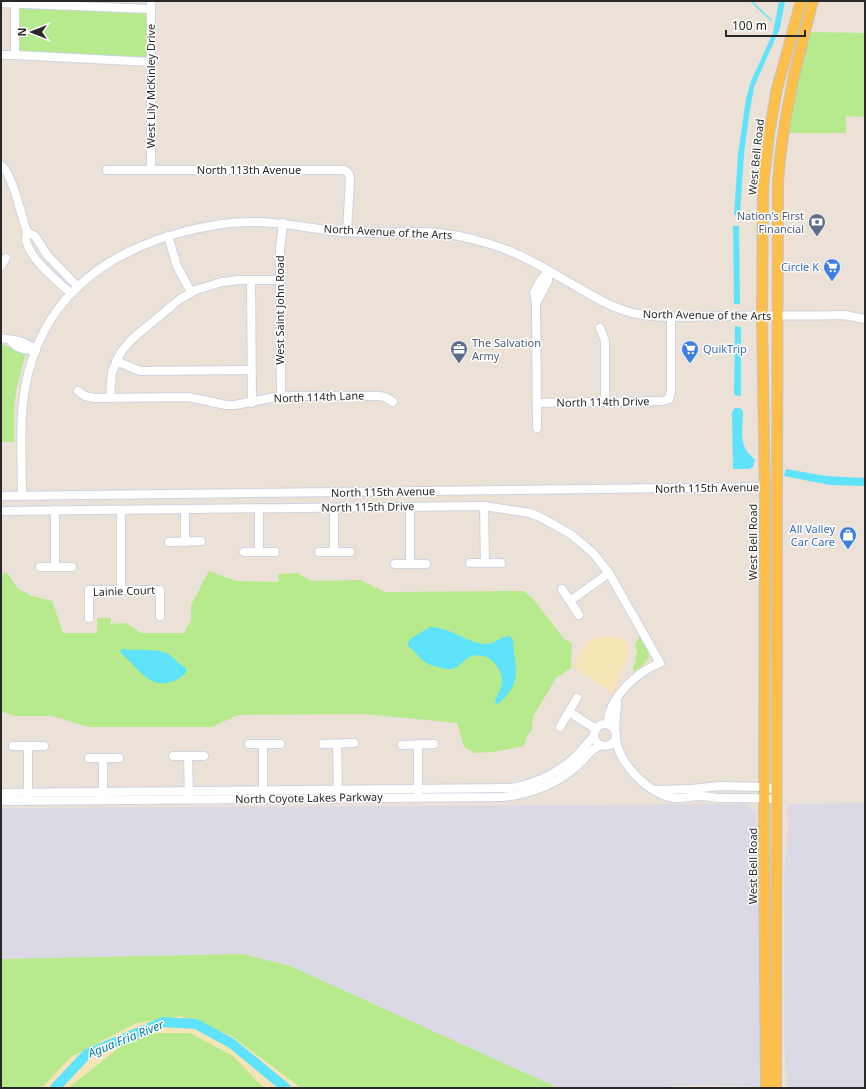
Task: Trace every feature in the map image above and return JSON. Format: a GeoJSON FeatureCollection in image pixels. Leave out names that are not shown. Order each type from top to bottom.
{"type":"FeatureCollection","features":[{"type":"Feature","properties":{"kind":"main road","name":"West Bell Road"},"geometry":{"type":"LineString","coordinates":[[766,1088],[764,872],[765,577],[762,316],[763,188],[769,134],[777,89],[801,1]]}},
{"type":"Feature","properties":{"kind":"main road"},"geometry":{"type":"LineString","coordinates":[[776,1088],[778,182],[782,143],[791,88],[813,1]]}},
{"type":"Feature","properties":{"kind":"main road"},"geometry":{"type":"LineString","coordinates":[[764,487],[768,489],[771,495],[771,555],[777,567]]}},
{"type":"Feature","properties":{"kind":"main road"},"geometry":{"type":"LineString","coordinates":[[765,577],[770,590],[770,626],[772,632],[777,634]]}},
{"type":"Feature","properties":{"kind":"main road"},"geometry":{"type":"LineString","coordinates":[[765,655],[771,661],[771,697],[777,715]]}},
{"type":"Feature","properties":{"kind":"street"},"geometry":{"type":"LineString","coordinates":[[14,2],[15,55]]}},
{"type":"Feature","properties":{"kind":"street"},"geometry":{"type":"LineString","coordinates":[[1,3],[151,5]]}},
{"type":"Feature","properties":{"kind":"street","name":"West Lily McKinley Drive"},"geometry":{"type":"LineString","coordinates":[[151,5],[151,170]]}},
{"type":"Feature","properties":{"kind":"street"},"geometry":{"type":"LineString","coordinates":[[1,55],[151,62]]}},
{"type":"Feature","properties":{"kind":"street"},"geometry":{"type":"LineString","coordinates":[[1,165],[3,166],[11,182],[27,232],[26,240],[35,257],[44,268],[71,293]]}},
{"type":"Feature","properties":{"kind":"street","name":"North 113th Avenue"},"geometry":{"type":"LineString","coordinates":[[107,170],[339,169],[348,172],[350,177],[347,232]]}},
{"type":"Feature","properties":{"kind":"street","name":"North Avenue of the Arts"},"geometry":{"type":"LineString","coordinates":[[22,496],[22,414],[24,393],[28,372],[49,322],[71,293],[98,270],[119,256],[137,247],[168,236],[206,226],[226,223],[283,223],[347,232],[426,232],[455,235],[506,249],[605,303],[639,314],[671,316],[844,315],[865,319]]}},
{"type":"Feature","properties":{"kind":"street","name":"West Saint John Road"},"geometry":{"type":"LineString","coordinates":[[281,397],[280,243],[283,223]]}},
{"type":"Feature","properties":{"kind":"street"},"geometry":{"type":"LineString","coordinates":[[27,232],[35,236],[47,255],[78,287]]}},
{"type":"Feature","properties":{"kind":"street"},"geometry":{"type":"LineString","coordinates":[[168,236],[177,266],[191,292]]}},
{"type":"Feature","properties":{"kind":"street"},"geometry":{"type":"LineString","coordinates":[[1,266],[6,258]]}},
{"type":"Feature","properties":{"kind":"street"},"geometry":{"type":"LineString","coordinates":[[537,428],[536,303],[534,293],[540,281],[548,271]]}},
{"type":"Feature","properties":{"kind":"street"},"geometry":{"type":"LineString","coordinates":[[251,280],[252,403]]}},
{"type":"Feature","properties":{"kind":"street"},"geometry":{"type":"LineString","coordinates":[[110,398],[110,377],[116,361],[124,347],[132,338],[175,303],[191,292],[222,282],[280,280]]}},
{"type":"Feature","properties":{"kind":"street","name":"North 114th Drive"},"geometry":{"type":"LineString","coordinates":[[537,403],[664,401],[669,399],[672,392],[671,316]]}},
{"type":"Feature","properties":{"kind":"street"},"geometry":{"type":"LineString","coordinates":[[600,328],[605,341],[605,402]]}},
{"type":"Feature","properties":{"kind":"street"},"geometry":{"type":"LineString","coordinates":[[1,338],[10,340],[17,339],[36,350]]}},
{"type":"Feature","properties":{"kind":"street"},"geometry":{"type":"LineString","coordinates":[[116,361],[140,371],[251,370]]}},
{"type":"Feature","properties":{"kind":"street","name":"North 114th Lane"},"geometry":{"type":"LineString","coordinates":[[78,390],[81,394],[89,397],[188,397],[226,405],[252,403],[281,397],[379,396],[385,397],[393,402]]}},
{"type":"Feature","properties":{"kind":"street","name":"North 115th Avenue"},"geometry":{"type":"LineString","coordinates":[[1,496],[764,487]]}},
{"type":"Feature","properties":{"kind":"street"},"geometry":{"type":"LineString","coordinates":[[484,506],[485,563]]}},
{"type":"Feature","properties":{"kind":"street","name":"North 115th Drive"},"geometry":{"type":"LineString","coordinates":[[1,511],[484,506],[530,513],[552,522],[572,534],[593,553],[609,573],[660,663],[646,669],[634,678],[624,688],[617,699]]}},
{"type":"Feature","properties":{"kind":"street"},"geometry":{"type":"LineString","coordinates":[[410,507],[410,564]]}},
{"type":"Feature","properties":{"kind":"street"},"geometry":{"type":"LineString","coordinates":[[259,508],[259,552]]}},
{"type":"Feature","properties":{"kind":"street"},"geometry":{"type":"LineString","coordinates":[[334,508],[334,552]]}},
{"type":"Feature","properties":{"kind":"street"},"geometry":{"type":"LineString","coordinates":[[55,510],[56,567]]}},
{"type":"Feature","properties":{"kind":"street"},"geometry":{"type":"LineString","coordinates":[[121,510],[121,590]]}},
{"type":"Feature","properties":{"kind":"street"},"geometry":{"type":"LineString","coordinates":[[185,510],[185,542]]}},
{"type":"Feature","properties":{"kind":"street"},"geometry":{"type":"LineString","coordinates":[[170,542],[201,542]]}},
{"type":"Feature","properties":{"kind":"street"},"geometry":{"type":"LineString","coordinates":[[244,552],[275,552]]}},
{"type":"Feature","properties":{"kind":"street"},"geometry":{"type":"LineString","coordinates":[[319,552],[350,552]]}},
{"type":"Feature","properties":{"kind":"street"},"geometry":{"type":"LineString","coordinates":[[470,563],[501,563]]}},
{"type":"Feature","properties":{"kind":"street"},"geometry":{"type":"LineString","coordinates":[[395,564],[426,564]]}},
{"type":"Feature","properties":{"kind":"street"},"geometry":{"type":"LineString","coordinates":[[40,567],[72,567]]}},
{"type":"Feature","properties":{"kind":"street"},"geometry":{"type":"LineString","coordinates":[[570,601],[609,573]]}},
{"type":"Feature","properties":{"kind":"street","name":"Lainie Court"},"geometry":{"type":"LineString","coordinates":[[89,618],[89,590],[160,590],[160,616]]}},
{"type":"Feature","properties":{"kind":"street"},"geometry":{"type":"LineString","coordinates":[[562,590],[579,614]]}},
{"type":"Feature","properties":{"kind":"street"},"geometry":{"type":"LineString","coordinates":[[560,727],[577,698]]}},
{"type":"Feature","properties":{"kind":"street"},"geometry":{"type":"LineString","coordinates":[[617,699],[616,743],[623,759],[637,778],[663,795],[676,798],[699,796],[765,798],[777,794]]}},
{"type":"Feature","properties":{"kind":"street"},"geometry":{"type":"LineString","coordinates":[[616,734],[608,724],[610,710],[617,699]]}},
{"type":"Feature","properties":{"kind":"street"},"geometry":{"type":"LineString","coordinates":[[569,712],[595,732]]}},
{"type":"Feature","properties":{"kind":"street"},"geometry":{"type":"LineString","coordinates":[[608,724],[601,724],[595,732],[596,741],[601,745],[610,745]]}},
{"type":"Feature","properties":{"kind":"street","name":"North Coyote Lakes Parkway"},"geometry":{"type":"LineString","coordinates":[[1,801],[28,797],[418,793],[502,789],[529,784],[551,775],[573,759],[595,732]]}},
{"type":"Feature","properties":{"kind":"street"},"geometry":{"type":"LineString","coordinates":[[610,745],[616,734]]}},
{"type":"Feature","properties":{"kind":"street"},"geometry":{"type":"LineString","coordinates":[[323,744],[354,743]]}},
{"type":"Feature","properties":{"kind":"street"},"geometry":{"type":"LineString","coordinates":[[249,744],[280,744]]}},
{"type":"Feature","properties":{"kind":"street"},"geometry":{"type":"LineString","coordinates":[[263,744],[263,795]]}},
{"type":"Feature","properties":{"kind":"street"},"geometry":{"type":"LineString","coordinates":[[337,744],[338,794]]}},
{"type":"Feature","properties":{"kind":"street"},"geometry":{"type":"LineString","coordinates":[[418,744],[418,793]]}},
{"type":"Feature","properties":{"kind":"street"},"geometry":{"type":"LineString","coordinates":[[402,745],[434,744]]}},
{"type":"Feature","properties":{"kind":"street","name":"North Coyote Lakes Parkway"},"geometry":{"type":"LineString","coordinates":[[418,793],[502,797],[531,792],[555,782],[578,765],[594,747],[601,745]]}},
{"type":"Feature","properties":{"kind":"street"},"geometry":{"type":"LineString","coordinates":[[610,745],[616,754],[623,759]]}},
{"type":"Feature","properties":{"kind":"street"},"geometry":{"type":"LineString","coordinates":[[13,746],[44,746]]}},
{"type":"Feature","properties":{"kind":"street"},"geometry":{"type":"LineString","coordinates":[[28,746],[28,797]]}},
{"type":"Feature","properties":{"kind":"street"},"geometry":{"type":"LineString","coordinates":[[173,756],[204,756]]}},
{"type":"Feature","properties":{"kind":"street"},"geometry":{"type":"LineString","coordinates":[[188,756],[189,795]]}},
{"type":"Feature","properties":{"kind":"street"},"geometry":{"type":"LineString","coordinates":[[89,758],[119,758]]}},
{"type":"Feature","properties":{"kind":"street"},"geometry":{"type":"LineString","coordinates":[[103,796],[104,758]]}},
{"type":"Feature","properties":{"kind":"street"},"geometry":{"type":"LineString","coordinates":[[655,790],[692,789],[720,786],[765,787],[777,794]]}},
{"type":"Feature","properties":{"kind":"street","name":"North Coyote Lakes Parkway"},"geometry":{"type":"LineString","coordinates":[[1,793],[28,797]]}},
{"type":"Feature","properties":{"kind":"shaded area"},"geometry":{"type":"Polygon","coordinates":[[[865,803],[865,1088],[787,1088],[784,1040],[784,879],[788,826],[787,809],[791,804],[865,803]]]}},
{"type":"Feature","properties":{"kind":"shaded area"},"geometry":{"type":"Polygon","coordinates":[[[747,804],[756,812],[757,841],[760,863],[760,1087],[702,1085],[671,1086],[666,1088],[558,1088],[290,966],[242,954],[1,959],[1,808],[747,804]]]}},
{"type":"Feature","properties":{"kind":"green space"},"geometry":{"type":"Polygon","coordinates":[[[15,3],[151,9],[151,62],[15,55],[15,3]]]}},
{"type":"Feature","properties":{"kind":"green space"},"geometry":{"type":"Polygon","coordinates":[[[810,32],[865,33],[865,117],[846,116],[846,133],[787,133],[795,89],[810,32]]]}},
{"type":"Feature","properties":{"kind":"green space"},"geometry":{"type":"Polygon","coordinates":[[[1,344],[20,351],[25,355],[16,392],[14,408],[14,442],[1,442],[1,344]]]}},
{"type":"Feature","properties":{"kind":"green space"},"geometry":{"type":"Polygon","coordinates":[[[209,571],[236,581],[279,582],[278,574],[298,573],[311,581],[360,580],[385,592],[524,591],[534,600],[564,639],[572,643],[571,668],[556,678],[533,717],[532,730],[527,736],[524,746],[492,752],[475,753],[464,747],[457,723],[364,714],[238,715],[212,727],[89,727],[52,716],[15,716],[1,711],[1,574],[7,573],[18,589],[32,596],[52,601],[63,633],[97,633],[97,618],[111,618],[111,624],[126,623],[141,633],[184,633],[191,620],[191,605],[209,571]]]}},
{"type":"Feature","properties":{"kind":"green space"},"geometry":{"type":"Polygon","coordinates":[[[640,636],[647,648],[649,656],[648,660],[634,672],[633,667],[636,661],[635,658],[637,652],[635,645],[640,636]]]}},
{"type":"Feature","properties":{"kind":"green space"},"geometry":{"type":"Polygon","coordinates":[[[242,954],[290,966],[558,1088],[301,1088],[230,1035],[137,1023],[71,1057],[42,1088],[1,1088],[1,959],[242,954]]]}},
{"type":"Feature","properties":{"kind":"green space"},"geometry":{"type":"Polygon","coordinates":[[[156,1033],[190,1033],[233,1056],[264,1088],[68,1088],[127,1041],[156,1033]]]}},
{"type":"Feature","properties":{"kind":"sand"},"geometry":{"type":"Polygon","coordinates":[[[609,636],[621,638],[627,643],[629,648],[628,655],[619,678],[618,686],[613,693],[574,667],[579,654],[586,644],[595,638],[609,636]]]}},
{"type":"Feature","properties":{"kind":"sand"},"geometry":{"type":"Polygon","coordinates":[[[181,1016],[230,1035],[301,1088],[264,1088],[233,1056],[190,1033],[156,1033],[127,1041],[68,1088],[42,1088],[71,1057],[137,1023],[181,1016]]]}},
{"type":"Feature","properties":{"kind":"water"},"geometry":{"type":"Polygon","coordinates":[[[779,1],[785,1],[780,28],[754,87],[744,154],[740,214],[734,215],[738,154],[746,99],[751,81],[773,33],[779,1]]]}},
{"type":"Feature","properties":{"kind":"water"},"geometry":{"type":"Polygon","coordinates":[[[733,226],[739,226],[740,304],[734,304],[733,226]]]}},
{"type":"Feature","properties":{"kind":"water"},"geometry":{"type":"Polygon","coordinates":[[[735,326],[741,327],[740,396],[734,395],[735,326]]]}},
{"type":"Feature","properties":{"kind":"water"},"geometry":{"type":"Polygon","coordinates":[[[735,408],[740,408],[743,411],[743,444],[755,460],[753,467],[749,469],[733,469],[732,412],[735,408]]]}},
{"type":"Feature","properties":{"kind":"water"},"geometry":{"type":"Polygon","coordinates":[[[786,469],[826,476],[865,478],[865,486],[830,485],[784,476],[786,469]]]}},
{"type":"Feature","properties":{"kind":"water"},"geometry":{"type":"Polygon","coordinates":[[[430,627],[444,630],[479,643],[489,644],[503,637],[509,636],[513,639],[516,676],[508,694],[498,704],[495,703],[501,687],[501,674],[495,664],[486,657],[480,655],[468,658],[454,669],[444,669],[433,666],[420,658],[409,647],[408,643],[410,639],[430,627]]]}},
{"type":"Feature","properties":{"kind":"water"},"geometry":{"type":"Polygon","coordinates":[[[122,649],[161,651],[171,656],[186,668],[186,672],[180,678],[169,683],[153,681],[140,672],[121,653],[120,651],[122,649]]]}},
{"type":"Feature","properties":{"kind":"waterway"},"geometry":{"type":"LineString","coordinates":[[751,1],[771,20]]}},
{"type":"Feature","properties":{"kind":"waterway","name":"Agua Fria River"},"geometry":{"type":"LineString","coordinates":[[55,1088],[87,1054],[163,1022],[196,1024],[231,1043],[286,1088]]}},
{"type":"Feature","properties":{"kind":"place","name":"Nation's First Financial"},"geometry":{"type":"Point","coordinates":[817,237]}},
{"type":"Feature","properties":{"kind":"place","name":"Circle K"},"geometry":{"type":"Point","coordinates":[832,282]}},
{"type":"Feature","properties":{"kind":"place","name":"The Salvation Army"},"geometry":{"type":"Point","coordinates":[459,364]}},
{"type":"Feature","properties":{"kind":"place","name":"QuikTrip"},"geometry":{"type":"Point","coordinates":[690,364]}},
{"type":"Feature","properties":{"kind":"place","name":"All Valley Car Care"},"geometry":{"type":"Point","coordinates":[848,550]}}]}
